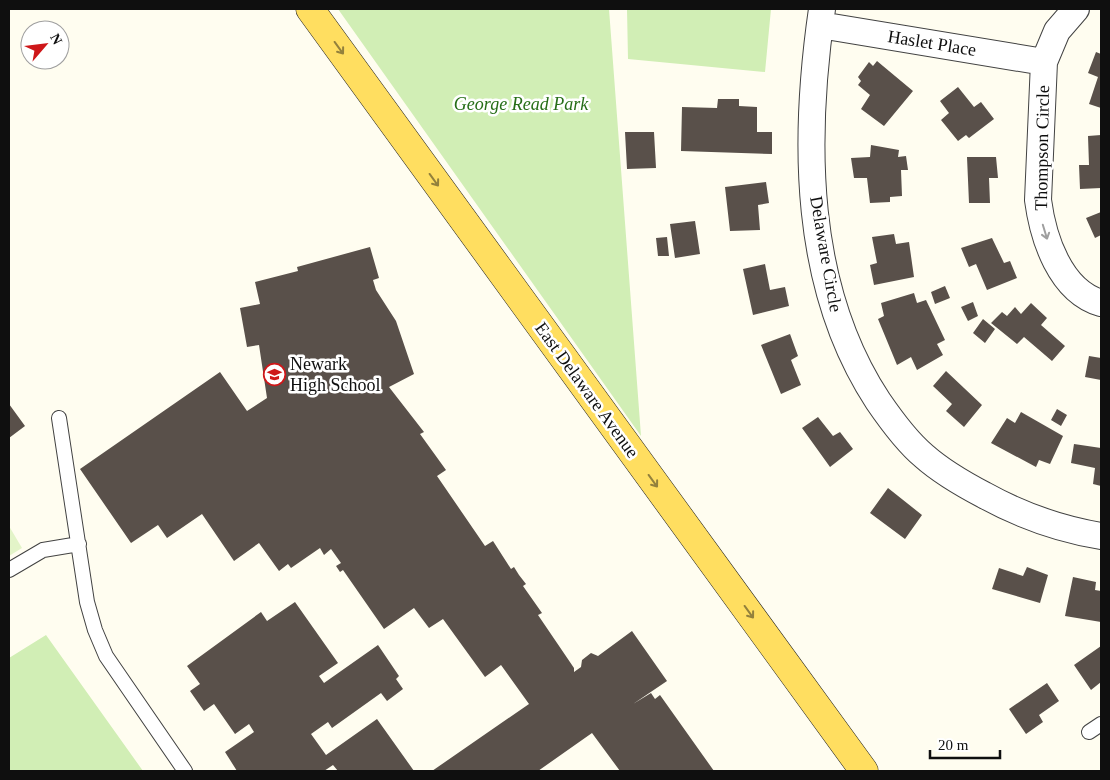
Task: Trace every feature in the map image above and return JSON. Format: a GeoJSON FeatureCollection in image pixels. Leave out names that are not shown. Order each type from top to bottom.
{"type":"FeatureCollection","features":[{"type":"Feature","properties":{"kind":"main road","name":"East Delaware Avenue"},"geometry":{"type":"LineString","coordinates":[[310,9],[864,771]]}},
{"type":"Feature","properties":{"kind":"street","name":"Thompson Circle"},"geometry":{"type":"LineString","coordinates":[[1076,9],[1057,31],[1044,62],[1038,200],[1040,217],[1049,246],[1071,285],[1090,300],[1101,303]]}},
{"type":"Feature","properties":{"kind":"street","name":"Haslet Place"},"geometry":{"type":"LineString","coordinates":[[821,17],[1044,62]]}},
{"type":"Feature","properties":{"kind":"street","name":"Delaware Circle"},"geometry":{"type":"LineString","coordinates":[[821,17],[811,112],[814,212],[828,291],[841,330],[863,378],[890,418],[923,455],[956,480],[1035,520],[1071,531],[1101,536]]}},
{"type":"Feature","properties":{"kind":"lane"},"geometry":{"type":"LineString","coordinates":[[59,418],[87,602],[95,630],[106,656],[185,771]]}},
{"type":"Feature","properties":{"kind":"lane"},"geometry":{"type":"LineString","coordinates":[[9,570],[43,550],[79,544]]}},
{"type":"Feature","properties":{"kind":"lane"},"geometry":{"type":"LineString","coordinates":[[1089,732],[1101,724]]}},
{"type":"Feature","properties":{"kind":"green space","name":"George Read Park"},"geometry":{"type":"Polygon","coordinates":[[[338,9],[609,9],[641,436],[338,9]]]}},
{"type":"Feature","properties":{"kind":"green space"},"geometry":{"type":"Polygon","coordinates":[[[627,9],[771,9],[765,72],[628,59],[627,9]]]}},
{"type":"Feature","properties":{"kind":"green space"},"geometry":{"type":"Polygon","coordinates":[[[9,526],[22,548],[9,556],[9,526]]]}},
{"type":"Feature","properties":{"kind":"green space"},"geometry":{"type":"Polygon","coordinates":[[[46,635],[143,771],[9,771],[9,658],[46,635]]]}},
{"type":"Feature","properties":{"kind":"building"},"geometry":{"type":"Polygon","coordinates":[[[1096,52],[1101,54],[1101,108],[1089,104],[1098,77],[1088,73],[1096,52]]]}},
{"type":"Feature","properties":{"kind":"building"},"geometry":{"type":"Polygon","coordinates":[[[877,61],[913,91],[884,126],[861,109],[870,95],[858,85],[861,81],[858,77],[869,62],[873,66],[877,61]]]}},
{"type":"Feature","properties":{"kind":"building"},"geometry":{"type":"Polygon","coordinates":[[[958,87],[974,107],[981,102],[994,119],[969,138],[966,135],[958,141],[941,120],[949,113],[940,101],[958,87]]]}},
{"type":"Feature","properties":{"kind":"building"},"geometry":{"type":"Polygon","coordinates":[[[718,99],[739,99],[739,106],[757,107],[757,132],[772,132],[772,154],[681,151],[682,107],[717,108],[718,99]]]}},
{"type":"Feature","properties":{"kind":"building"},"geometry":{"type":"Polygon","coordinates":[[[625,132],[654,132],[656,168],[627,169],[625,132]]]}},
{"type":"Feature","properties":{"kind":"building"},"geometry":{"type":"Polygon","coordinates":[[[1101,135],[1101,188],[1080,189],[1079,165],[1089,165],[1088,136],[1101,135]]]}},
{"type":"Feature","properties":{"kind":"building"},"geometry":{"type":"Polygon","coordinates":[[[871,145],[899,150],[898,157],[906,156],[908,170],[901,170],[902,196],[890,197],[890,202],[870,203],[867,178],[854,178],[851,158],[870,157],[871,145]]]}},
{"type":"Feature","properties":{"kind":"building"},"geometry":{"type":"Polygon","coordinates":[[[967,157],[996,157],[998,178],[989,178],[990,203],[969,203],[967,157]]]}},
{"type":"Feature","properties":{"kind":"building"},"geometry":{"type":"Polygon","coordinates":[[[766,182],[769,203],[758,205],[760,230],[730,231],[725,187],[766,182]]]}},
{"type":"Feature","properties":{"kind":"building"},"geometry":{"type":"Polygon","coordinates":[[[1101,212],[1101,235],[1095,238],[1086,218],[1101,212]]]}},
{"type":"Feature","properties":{"kind":"building"},"geometry":{"type":"Polygon","coordinates":[[[695,221],[700,254],[675,258],[670,224],[695,221]]]}},
{"type":"Feature","properties":{"kind":"building"},"geometry":{"type":"Polygon","coordinates":[[[894,234],[896,244],[909,242],[914,277],[874,285],[870,265],[877,263],[872,237],[894,234]]]}},
{"type":"Feature","properties":{"kind":"building"},"geometry":{"type":"Polygon","coordinates":[[[667,237],[669,256],[658,256],[656,238],[667,237]]]}},
{"type":"Feature","properties":{"kind":"building"},"geometry":{"type":"Polygon","coordinates":[[[992,238],[1004,263],[1010,261],[1017,278],[987,290],[976,264],[969,267],[961,248],[992,238]]]}},
{"type":"Feature","properties":{"kind":"building"},"geometry":{"type":"Polygon","coordinates":[[[370,247],[379,278],[373,280],[376,290],[396,321],[414,374],[389,387],[424,432],[420,434],[446,470],[437,476],[485,546],[493,541],[511,569],[514,567],[526,584],[523,586],[542,613],[538,615],[574,668],[574,672],[581,667],[582,660],[591,653],[598,656],[632,631],[667,681],[633,704],[651,693],[655,699],[660,695],[714,771],[620,771],[592,733],[538,771],[432,771],[529,704],[501,665],[485,677],[443,619],[429,628],[414,608],[384,629],[343,570],[340,572],[336,566],[341,563],[331,549],[324,555],[320,548],[291,568],[288,564],[279,571],[259,543],[234,561],[202,514],[167,538],[158,525],[131,543],[80,469],[220,372],[247,411],[267,398],[259,345],[247,347],[240,308],[260,304],[255,282],[298,271],[297,267],[370,247]]]}},
{"type":"Feature","properties":{"kind":"building"},"geometry":{"type":"Polygon","coordinates":[[[765,264],[770,290],[785,287],[789,306],[753,315],[743,269],[765,264]]]}},
{"type":"Feature","properties":{"kind":"building"},"geometry":{"type":"Polygon","coordinates":[[[945,286],[950,298],[935,304],[931,292],[945,286]]]}},
{"type":"Feature","properties":{"kind":"building"},"geometry":{"type":"Polygon","coordinates":[[[914,293],[917,303],[926,300],[945,340],[937,344],[943,355],[917,370],[911,357],[897,365],[878,319],[884,316],[881,303],[914,293]]]}},
{"type":"Feature","properties":{"kind":"building"},"geometry":{"type":"Polygon","coordinates":[[[973,302],[978,316],[968,321],[961,307],[973,302]]]}},
{"type":"Feature","properties":{"kind":"building"},"geometry":{"type":"Polygon","coordinates":[[[1031,303],[1047,318],[1041,325],[1065,346],[1052,361],[1024,337],[1017,344],[991,323],[1002,312],[1007,316],[1015,307],[1021,314],[1031,303]]]}},
{"type":"Feature","properties":{"kind":"building"},"geometry":{"type":"Polygon","coordinates":[[[983,319],[995,329],[985,343],[973,333],[983,319]]]}},
{"type":"Feature","properties":{"kind":"building"},"geometry":{"type":"Polygon","coordinates":[[[790,334],[798,356],[791,360],[801,385],[781,394],[761,345],[790,334]]]}},
{"type":"Feature","properties":{"kind":"building"},"geometry":{"type":"Polygon","coordinates":[[[1089,356],[1101,358],[1101,380],[1085,377],[1089,356]]]}},
{"type":"Feature","properties":{"kind":"building"},"geometry":{"type":"Polygon","coordinates":[[[946,371],[982,405],[964,427],[946,411],[952,404],[933,386],[946,371]]]}},
{"type":"Feature","properties":{"kind":"building"},"geometry":{"type":"Polygon","coordinates":[[[9,404],[25,426],[9,438],[9,404]]]}},
{"type":"Feature","properties":{"kind":"building"},"geometry":{"type":"Polygon","coordinates":[[[1057,409],[1067,415],[1061,426],[1051,420],[1057,409]]]}},
{"type":"Feature","properties":{"kind":"building"},"geometry":{"type":"Polygon","coordinates":[[[1021,412],[1063,436],[1050,464],[1039,460],[1036,467],[991,443],[1007,418],[1015,423],[1021,412]]]}},
{"type":"Feature","properties":{"kind":"building"},"geometry":{"type":"Polygon","coordinates":[[[818,417],[833,436],[840,432],[853,449],[830,467],[802,428],[818,417]]]}},
{"type":"Feature","properties":{"kind":"building"},"geometry":{"type":"Polygon","coordinates":[[[1074,444],[1101,448],[1101,486],[1093,484],[1095,468],[1071,463],[1074,444]]]}},
{"type":"Feature","properties":{"kind":"building"},"geometry":{"type":"Polygon","coordinates":[[[888,488],[922,515],[905,539],[870,513],[888,488]]]}},
{"type":"Feature","properties":{"kind":"building"},"geometry":{"type":"Polygon","coordinates":[[[1027,567],[1048,575],[1040,603],[992,589],[999,568],[1023,576],[1027,567]]]}},
{"type":"Feature","properties":{"kind":"building"},"geometry":{"type":"Polygon","coordinates":[[[1073,577],[1096,582],[1095,590],[1101,591],[1101,622],[1065,616],[1073,577]]]}},
{"type":"Feature","properties":{"kind":"building"},"geometry":{"type":"Polygon","coordinates":[[[295,602],[338,663],[319,676],[324,683],[378,645],[399,676],[396,679],[403,689],[387,701],[381,693],[332,728],[328,722],[311,734],[326,755],[377,719],[414,771],[338,771],[333,765],[324,771],[237,771],[225,752],[254,732],[249,724],[235,734],[214,704],[204,711],[190,691],[200,684],[187,666],[261,612],[267,621],[295,602]]]}},
{"type":"Feature","properties":{"kind":"building"},"geometry":{"type":"Polygon","coordinates":[[[1101,646],[1101,682],[1091,690],[1074,665],[1101,646]]]}},
{"type":"Feature","properties":{"kind":"building"},"geometry":{"type":"Polygon","coordinates":[[[1047,683],[1059,701],[1039,715],[1043,722],[1026,734],[1009,709],[1047,683]]]}},
{"type":"Feature","properties":{"kind":"place","name":"Newark High School"},"geometry":{"type":"Point","coordinates":[274,374]}}]}
